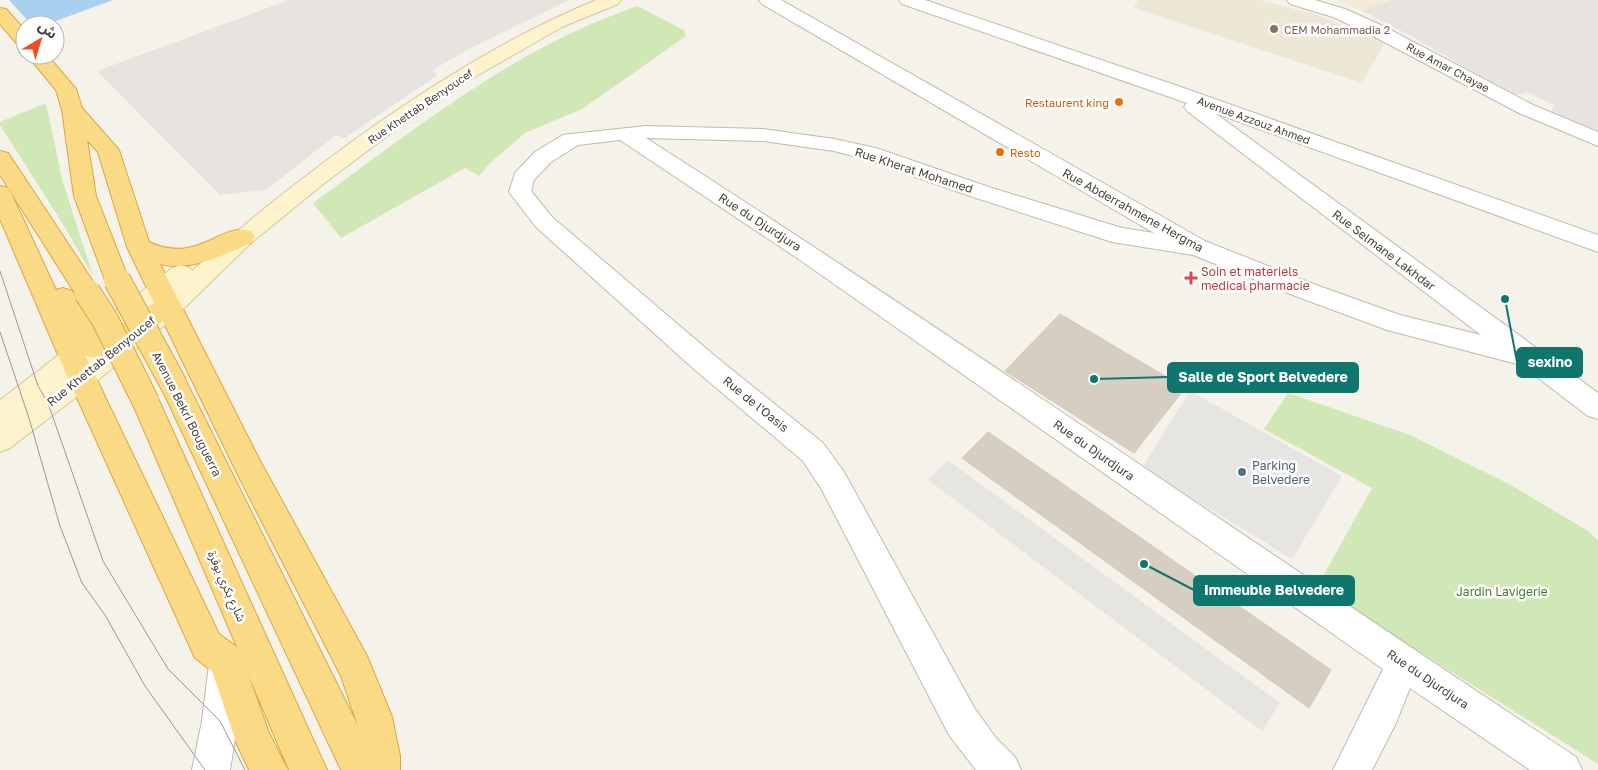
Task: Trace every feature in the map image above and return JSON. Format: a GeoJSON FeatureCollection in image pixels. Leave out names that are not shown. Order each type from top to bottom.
{"type":"FeatureCollection","features":[{"type":"Feature","properties":{"kind":"highway"},"geometry":{"type":"LineString","coordinates":[[0,13],[15,30]]}},
{"type":"Feature","properties":{"kind":"highway"},"geometry":{"type":"LineString","coordinates":[[44,65],[108,150],[140,247],[248,466],[354,668],[374,717],[382,756],[381,770]]}},
{"type":"Feature","properties":{"kind":"highway","name":"Avenue Bekri Bouguerra"},"geometry":{"type":"LineString","coordinates":[[69,99],[85,196],[117,280],[174,385],[360,770]]}},
{"type":"Feature","properties":{"kind":"highway","name":"شارع بكري بوقرة"},"geometry":{"type":"LineString","coordinates":[[0,158],[105,320],[146,402],[308,770]]}},
{"type":"Feature","properties":{"kind":"highway"},"geometry":{"type":"LineString","coordinates":[[0,193],[23,244],[38,256],[46,266],[82,361],[207,646],[226,660],[254,742],[269,770]]}},
{"type":"Feature","properties":{"kind":"highway"},"geometry":{"type":"LineString","coordinates":[[140,247],[155,256],[176,260],[197,255],[242,237]]}},
{"type":"Feature","properties":{"kind":"main road","name":"Rue Khettab Benyoucef"},"geometry":{"type":"LineString","coordinates":[[0,416],[82,361],[314,180],[459,78],[556,24],[612,0]]}},
{"type":"Feature","properties":{"kind":"main road","name":"Rue Khettab Benyoucef"},"geometry":{"type":"LineString","coordinates":[[0,440],[82,361]]}},
{"type":"Feature","properties":{"kind":"street","name":"Rue Abderrahmene Hergma"},"geometry":{"type":"LineString","coordinates":[[768,0],[1197,247],[1307,292],[1396,323],[1526,356]]}},
{"type":"Feature","properties":{"kind":"street","name":"Avenue Azzouz Ahmed"},"geometry":{"type":"LineString","coordinates":[[908,0],[1171,90],[1598,244]]}},
{"type":"Feature","properties":{"kind":"street","name":"Rue Amar Chayae"},"geometry":{"type":"LineString","coordinates":[[1296,0],[1339,13],[1376,30],[1526,109],[1598,140]]}},
{"type":"Feature","properties":{"kind":"street","name":"Rue Selmane Lakhdar"},"geometry":{"type":"LineString","coordinates":[[1171,90],[1598,408]]}},
{"type":"Feature","properties":{"kind":"street","name":"Rue Kherat Mohamed"},"geometry":{"type":"LineString","coordinates":[[623,133],[763,135],[834,145],[868,153],[981,192],[1120,236],[1197,247]]}},
{"type":"Feature","properties":{"kind":"street","name":"Rue du Djurdjura"},"geometry":{"type":"LineString","coordinates":[[623,133],[809,254],[1403,663],[1563,770]]}},
{"type":"Feature","properties":{"kind":"street","name":"Rue de l'Oasis"},"geometry":{"type":"LineString","coordinates":[[623,133],[585,137],[571,140],[557,147],[543,156],[529,171],[520,186],[520,192],[544,222],[706,363],[813,452],[833,481],[962,722],[983,751],[1002,770]]}},
{"type":"Feature","properties":{"kind":"street"},"geometry":{"type":"LineString","coordinates":[[211,770],[220,721],[226,660]]}},
{"type":"Feature","properties":{"kind":"street"},"geometry":{"type":"LineString","coordinates":[[1352,770],[1383,710],[1403,663]]}},
{"type":"Feature","properties":{"kind":"shaded area"},"geometry":{"type":"Polygon","coordinates":[[[289,0],[569,0],[463,52],[433,70],[438,75],[345,138],[336,135],[266,190],[220,195],[97,71],[289,0]]]}},
{"type":"Feature","properties":{"kind":"shaded area","name":"CEM Mohammadia 2"},"geometry":{"type":"Polygon","coordinates":[[[1138,0],[1259,0],[1317,15],[1385,42],[1362,83],[1134,8],[1138,0]]]}},
{"type":"Feature","properties":{"kind":"shaded area"},"geometry":{"type":"Polygon","coordinates":[[[1337,0],[1391,0],[1362,11],[1337,0]]]}},
{"type":"Feature","properties":{"kind":"shaded area"},"geometry":{"type":"Polygon","coordinates":[[[1391,0],[1598,0],[1598,134],[1550,115],[1554,105],[1527,92],[1514,96],[1413,37],[1362,11],[1391,0]]]}},
{"type":"Feature","properties":{"kind":"shaded area","name":"Parking Belvedere"},"geometry":{"type":"Polygon","coordinates":[[[1190,391],[1342,476],[1292,559],[1142,468],[1190,391]]]}},
{"type":"Feature","properties":{"kind":"shaded area"},"geometry":{"type":"Polygon","coordinates":[[[948,460],[1280,703],[1262,731],[928,480],[948,460]]]}},
{"type":"Feature","properties":{"kind":"green space"},"geometry":{"type":"Polygon","coordinates":[[[637,6],[684,30],[686,36],[582,109],[525,133],[490,163],[479,176],[465,168],[341,238],[313,203],[450,104],[507,68],[573,32],[637,6]]]}},
{"type":"Feature","properties":{"kind":"green space"},"geometry":{"type":"Polygon","coordinates":[[[46,103],[62,179],[93,276],[61,221],[0,125],[0,122],[46,103]]]}},
{"type":"Feature","properties":{"kind":"green space","name":"Jardin Lavigerie"},"geometry":{"type":"Polygon","coordinates":[[[1288,393],[1410,435],[1509,484],[1588,531],[1598,540],[1598,764],[1317,587],[1372,488],[1264,429],[1288,393]]]}},
{"type":"Feature","properties":{"kind":"water"},"geometry":{"type":"Polygon","coordinates":[[[0,0],[113,0],[65,18],[65,15],[15,15],[0,0]]]}},
{"type":"Feature","properties":{"kind":"pier"},"geometry":{"type":"Polygon","coordinates":[[[0,0],[9,0],[23,15],[15,15],[15,39],[0,45],[0,0]]]}},
{"type":"Feature","properties":{"kind":"building"},"geometry":{"type":"Polygon","coordinates":[[[1060,314],[1185,388],[1134,453],[1005,371],[1060,314]]]}},
{"type":"Feature","properties":{"kind":"building"},"geometry":{"type":"Polygon","coordinates":[[[988,432],[1331,670],[1309,708],[962,458],[988,432]]]}},
{"type":"Feature","properties":{"kind":"tram line"},"geometry":{"type":"LineString","coordinates":[[0,271],[38,386],[48,403],[103,561],[168,669],[220,721],[245,770]]}},
{"type":"Feature","properties":{"kind":"tram line"},"geometry":{"type":"LineString","coordinates":[[0,332],[29,418],[60,526],[82,583],[105,615],[145,686],[205,770]]}},
{"type":"Feature","properties":{"kind":"place","name":"CEM Mohammadia 2"},"geometry":{"type":"Point","coordinates":[1274,29]}},
{"type":"Feature","properties":{"kind":"place","name":"Restaurent king"},"geometry":{"type":"Point","coordinates":[1119,102]}},
{"type":"Feature","properties":{"kind":"place","name":"Resto"},"geometry":{"type":"Point","coordinates":[1000,152]}},
{"type":"Feature","properties":{"kind":"place","name":"Soin et materiels medical pharmacie"},"geometry":{"type":"Point","coordinates":[1191,278]}},
{"type":"Feature","properties":{"kind":"place","name":"sexino"},"geometry":{"type":"Point","coordinates":[1505,299]}},
{"type":"Feature","properties":{"kind":"place","name":"Salle de Sport Belvedere"},"geometry":{"type":"Point","coordinates":[1094,379]}},
{"type":"Feature","properties":{"kind":"place","name":"Parking Belvedere"},"geometry":{"type":"Point","coordinates":[1242,472]}},
{"type":"Feature","properties":{"kind":"place","name":"Immeuble Belvedere"},"geometry":{"type":"Point","coordinates":[1144,564]}}]}
